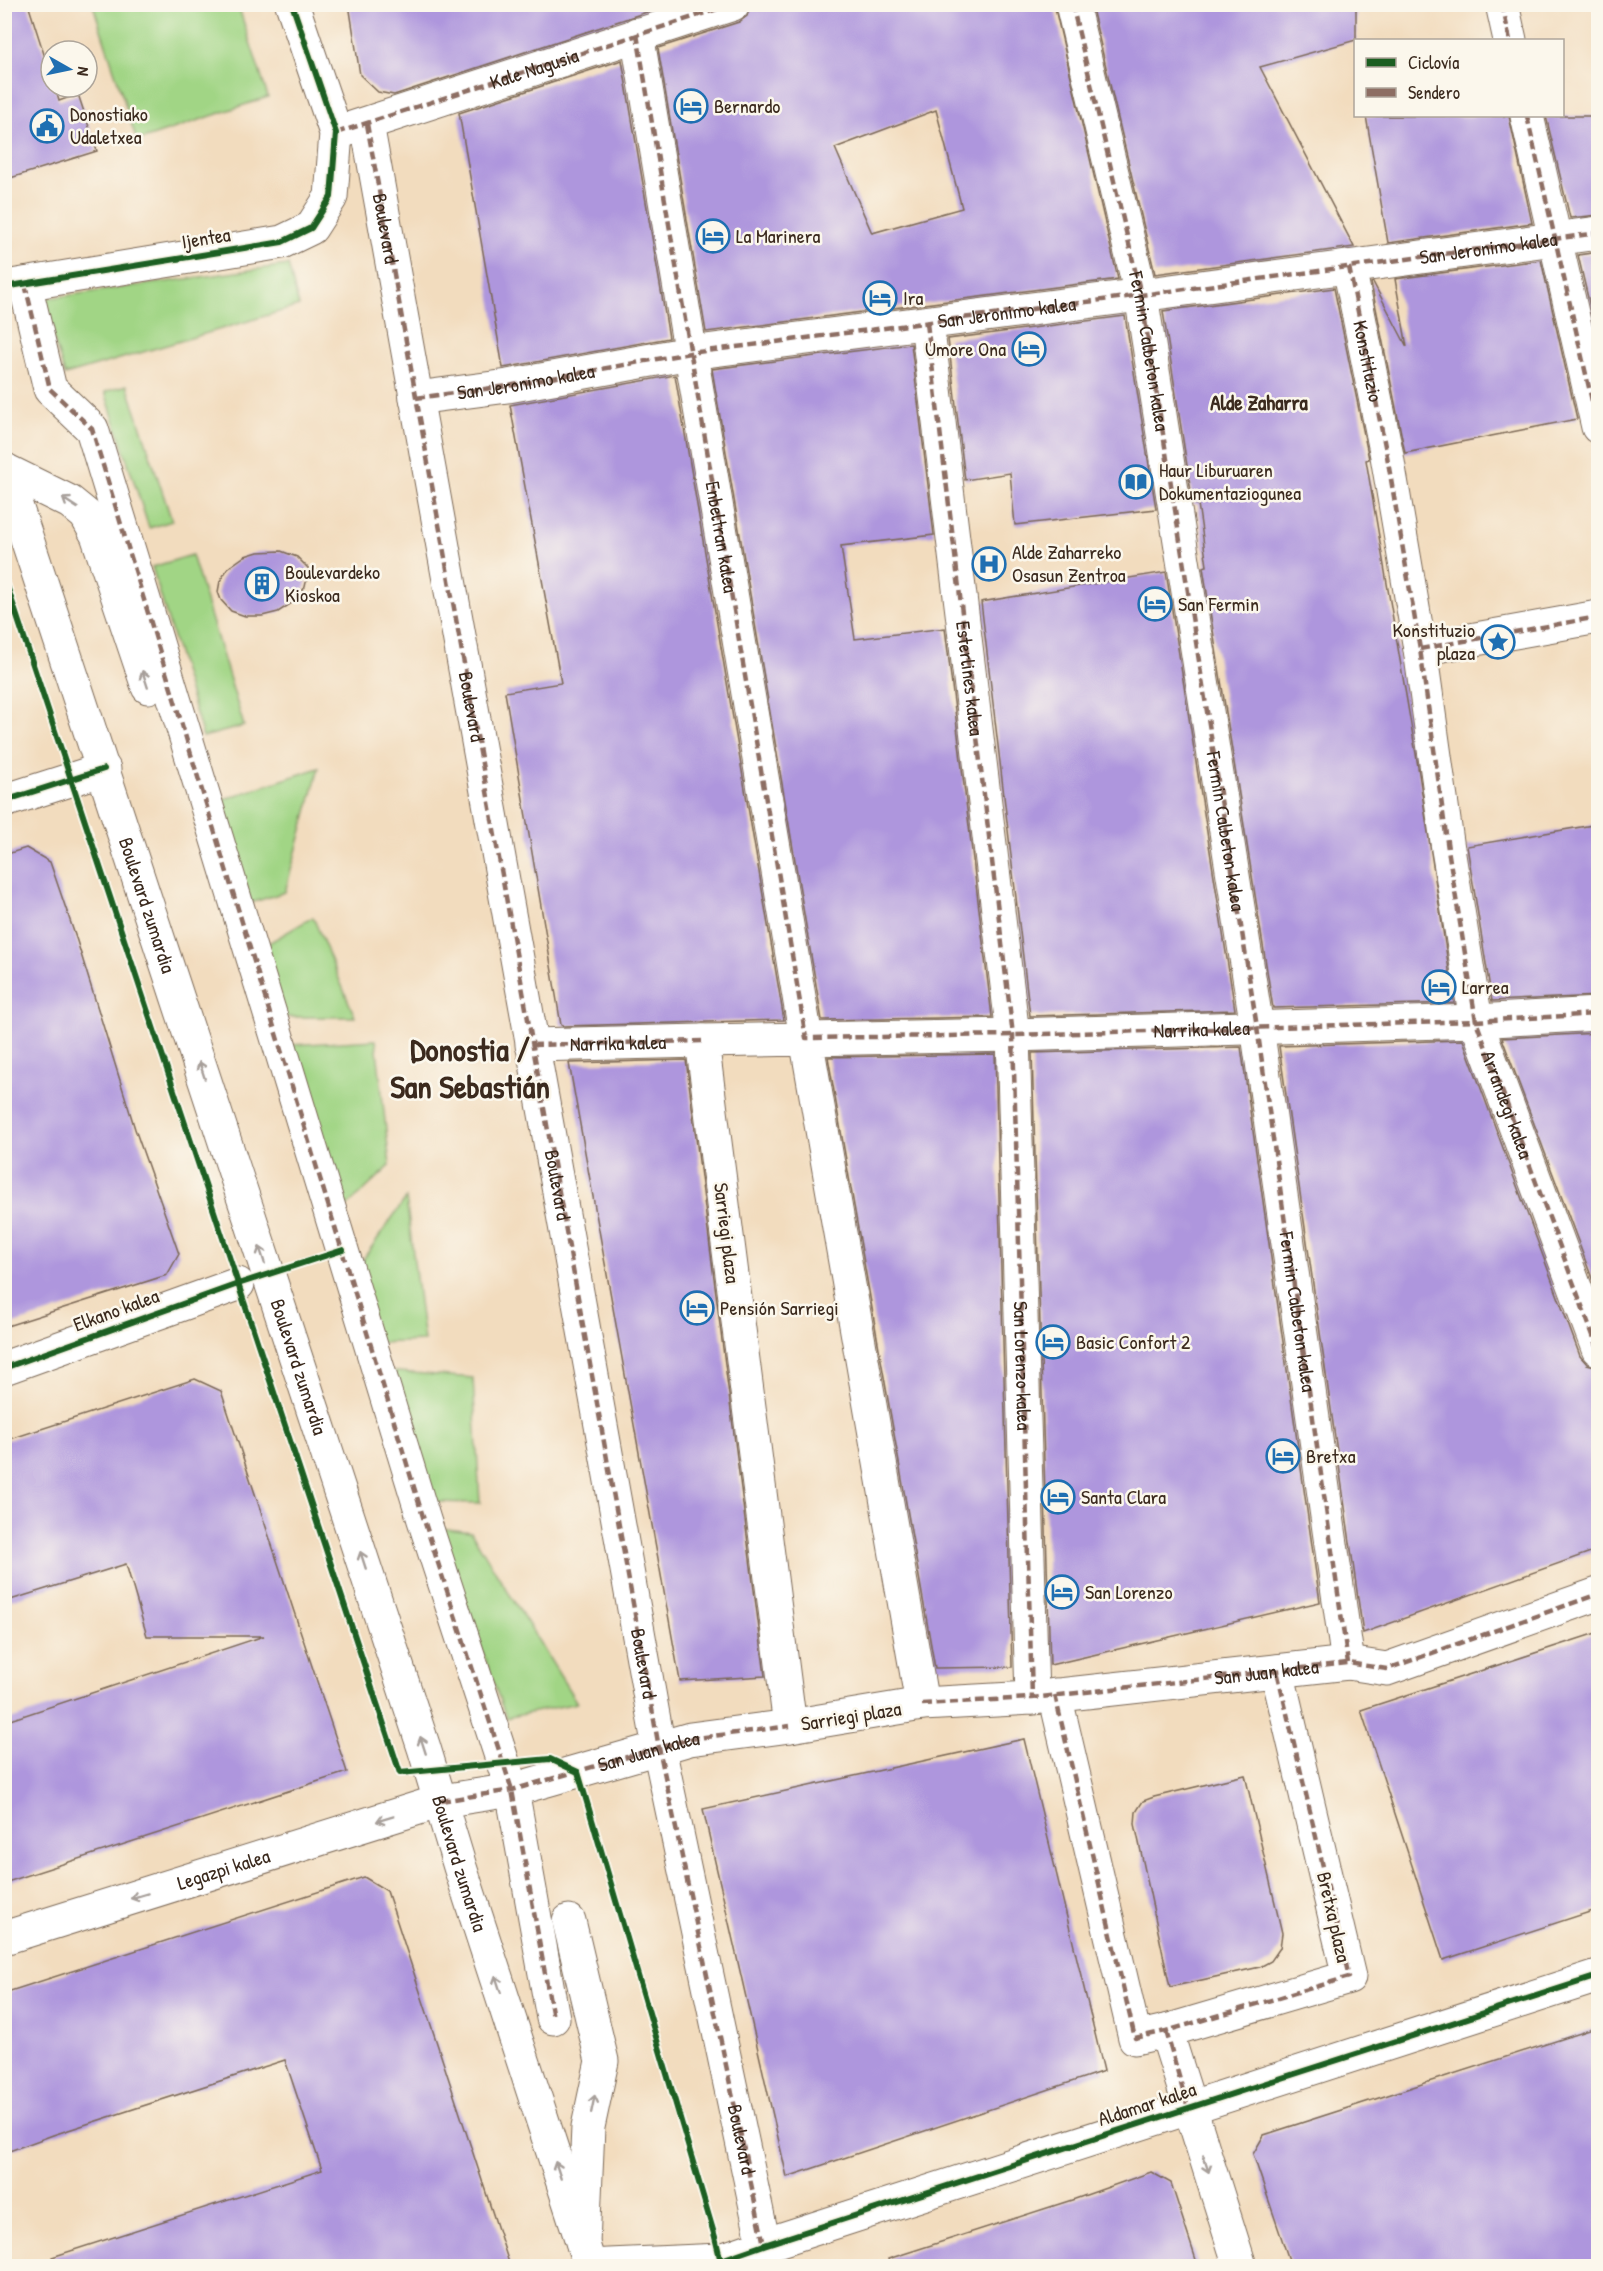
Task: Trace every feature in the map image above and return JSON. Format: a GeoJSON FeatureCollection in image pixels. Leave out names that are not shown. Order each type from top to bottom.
{"type":"FeatureCollection","features":[{"type":"Feature","properties":{"kind":"street"},"geometry":{"type":"LineString","coordinates":[[292,4],[336,134]]}},
{"type":"Feature","properties":{"kind":"street","name":"Fermin Calbeton kalea"},"geometry":{"type":"LineString","coordinates":[[1072,4],[1141,296],[1257,1027],[1348,1663]]}},
{"type":"Feature","properties":{"kind":"street"},"geometry":{"type":"LineString","coordinates":[[1502,4],[1510,39]]}},
{"type":"Feature","properties":{"kind":"street","name":"Kale Nagusia"},"geometry":{"type":"LineString","coordinates":[[336,134],[730,5]]}},
{"type":"Feature","properties":{"kind":"street","name":"Enbeltran kalea"},"geometry":{"type":"LineString","coordinates":[[638,34],[806,1038]]}},
{"type":"Feature","properties":{"kind":"street"},"geometry":{"type":"LineString","coordinates":[[1527,117],[1598,421]]}},
{"type":"Feature","properties":{"kind":"street","name":"Boulevard"},"geometry":{"type":"LineString","coordinates":[[367,124],[659,1748],[764,2245]]}},
{"type":"Feature","properties":{"kind":"street","name":"Ijentea"},"geometry":{"type":"LineString","coordinates":[[15,286],[282,242],[311,228],[331,197],[336,134]]}},
{"type":"Feature","properties":{"kind":"street","name":"San Jeronimo kalea"},"geometry":{"type":"LineString","coordinates":[[416,398],[508,386],[690,352],[1141,296],[1599,233]]}},
{"type":"Feature","properties":{"kind":"street","name":"Konstituzio"},"geometry":{"type":"LineString","coordinates":[[1349,267],[1387,456],[1420,649]]}},
{"type":"Feature","properties":{"kind":"street"},"geometry":{"type":"LineString","coordinates":[[15,286],[50,389],[92,429],[424,1520],[512,1790],[553,2018]]}},
{"type":"Feature","properties":{"kind":"street","name":"Esterlines kalea"},"geometry":{"type":"LineString","coordinates":[[927,323],[1013,1035]]}},
{"type":"Feature","properties":{"kind":"street"},"geometry":{"type":"LineString","coordinates":[[5,470],[69,502],[86,515],[97,535],[177,774]]}},
{"type":"Feature","properties":{"kind":"street","name":"Boulevard zumardia"},"geometry":{"type":"LineString","coordinates":[[5,470],[441,1801],[460,1867],[588,2262]]}},
{"type":"Feature","properties":{"kind":"street"},"geometry":{"type":"LineString","coordinates":[[1420,649],[1599,617]]}},
{"type":"Feature","properties":{"kind":"street","name":"Arrandegi kalea"},"geometry":{"type":"LineString","coordinates":[[1420,649],[1448,849],[1476,1021],[1599,1349]]}},
{"type":"Feature","properties":{"kind":"street"},"geometry":{"type":"LineString","coordinates":[[4,801],[104,769]]}},
{"type":"Feature","properties":{"kind":"street","name":"Narrika kalea"},"geometry":{"type":"LineString","coordinates":[[806,1038],[1013,1035],[1476,1021],[1599,1014]]}},
{"type":"Feature","properties":{"kind":"street","name":"San Lorenzo kalea"},"geometry":{"type":"LineString","coordinates":[[1013,1035],[1044,1697]]}},
{"type":"Feature","properties":{"kind":"street"},"geometry":{"type":"LineString","coordinates":[[702,1041],[806,1038]]}},
{"type":"Feature","properties":{"kind":"street","name":"Sarriegi plaza"},"geometry":{"type":"LineString","coordinates":[[702,1041],[790,1725],[922,1704],[806,1038]]}},
{"type":"Feature","properties":{"kind":"street","name":"Narrika kalea"},"geometry":{"type":"LineString","coordinates":[[532,1045],[702,1041]]}},
{"type":"Feature","properties":{"kind":"street","name":"Elkano kalea"},"geometry":{"type":"LineString","coordinates":[[4,1368],[238,1284]]}},
{"type":"Feature","properties":{"kind":"street","name":"San Juan kalea"},"geometry":{"type":"LineString","coordinates":[[922,1704],[1044,1697],[1348,1663],[1387,1669],[1599,1594]]}},
{"type":"Feature","properties":{"kind":"street","name":"Bretxa plaza"},"geometry":{"type":"LineString","coordinates":[[1044,1697],[1135,2038],[1166,2031],[1348,1977],[1277,1671]]}},
{"type":"Feature","properties":{"kind":"street","name":"San Juan kalea"},"geometry":{"type":"LineString","coordinates":[[441,1801],[512,1790],[690,1740],[790,1725]]}},
{"type":"Feature","properties":{"kind":"street","name":"Legazpi kalea"},"geometry":{"type":"LineString","coordinates":[[4,1938],[441,1801]]}},
{"type":"Feature","properties":{"kind":"street"},"geometry":{"type":"LineString","coordinates":[[569,1921],[602,2061],[588,2127],[588,2262]]}},
{"type":"Feature","properties":{"kind":"street","name":"Aldamar kalea"},"geometry":{"type":"LineString","coordinates":[[588,2262],[714,2263],[1599,1976]]}},
{"type":"Feature","properties":{"kind":"street"},"geometry":{"type":"LineString","coordinates":[[1166,2031],[1188,2108],[1240,2266]]}},
{"type":"Feature","properties":{"kind":"green space"},"geometry":{"type":"Polygon","coordinates":[[[93,5],[238,5],[268,97],[137,141],[93,5]]]}},
{"type":"Feature","properties":{"kind":"green space"},"geometry":{"type":"Polygon","coordinates":[[[288,265],[299,306],[65,375],[41,299],[288,265]]]}},
{"type":"Feature","properties":{"kind":"green space"},"geometry":{"type":"Polygon","coordinates":[[[127,385],[172,521],[149,528],[105,392],[127,385]]]}},
{"type":"Feature","properties":{"kind":"green space"},"geometry":{"type":"Polygon","coordinates":[[[192,555],[244,726],[203,737],[152,567],[192,555]]]}},
{"type":"Feature","properties":{"kind":"green space"},"geometry":{"type":"Polygon","coordinates":[[[319,768],[285,892],[251,903],[218,801],[319,768]]]}},
{"type":"Feature","properties":{"kind":"green space"},"geometry":{"type":"Polygon","coordinates":[[[313,917],[355,1017],[282,1017],[260,948],[313,917]]]}},
{"type":"Feature","properties":{"kind":"green space"},"geometry":{"type":"Polygon","coordinates":[[[376,1040],[390,1166],[341,1212],[291,1045],[376,1040]]]}},
{"type":"Feature","properties":{"kind":"green space"},"geometry":{"type":"Polygon","coordinates":[[[406,1198],[424,1341],[378,1343],[357,1268],[406,1198]]]}},
{"type":"Feature","properties":{"kind":"green space"},"geometry":{"type":"Polygon","coordinates":[[[387,1371],[473,1378],[480,1503],[431,1502],[387,1371]]]}},
{"type":"Feature","properties":{"kind":"green space"},"geometry":{"type":"Polygon","coordinates":[[[439,1528],[471,1532],[577,1703],[506,1718],[439,1528]]]}},
{"type":"Feature","properties":{"kind":"building","name":"Donostiako Udaletxea"},"geometry":{"type":"Polygon","coordinates":[[[4,4],[28,4],[39,39],[39,99],[58,99],[59,101],[80,99],[97,151],[4,180],[4,4]]]}},
{"type":"Feature","properties":{"kind":"building"},"geometry":{"type":"Polygon","coordinates":[[[349,4],[671,4],[394,95],[378,92],[360,75],[349,4]]]}},
{"type":"Feature","properties":{"kind":"building"},"geometry":{"type":"Polygon","coordinates":[[[751,4],[1054,4],[1118,279],[706,332],[658,48],[739,22],[747,16],[751,4]],[[936,110],[835,148],[872,233],[962,208],[936,110]]]}},
{"type":"Feature","properties":{"kind":"building"},"geometry":{"type":"Polygon","coordinates":[[[1091,4],[1356,4],[1356,39],[1354,41],[1260,67],[1354,247],[1155,274],[1091,4]]]}},
{"type":"Feature","properties":{"kind":"building"},"geometry":{"type":"Polygon","coordinates":[[[622,60],[669,338],[503,368],[459,113],[622,60]]]}},
{"type":"Feature","properties":{"kind":"building"},"geometry":{"type":"Polygon","coordinates":[[[1599,116],[1599,215],[1570,218],[1546,117],[1599,116]]]}},
{"type":"Feature","properties":{"kind":"building"},"geometry":{"type":"Polygon","coordinates":[[[1366,117],[1509,117],[1532,223],[1388,243],[1366,117]]]}},
{"type":"Feature","properties":{"kind":"building"},"geometry":{"type":"Polygon","coordinates":[[[1599,252],[1599,345],[1578,255],[1599,252]]]}},
{"type":"Feature","properties":{"kind":"building"},"geometry":{"type":"Polygon","coordinates":[[[1541,260],[1577,419],[1405,453],[1371,283],[1373,282],[1407,347],[1395,279],[1541,260]]]}},
{"type":"Feature","properties":{"kind":"building"},"geometry":{"type":"Polygon","coordinates":[[[1334,288],[1369,459],[1366,460],[1416,754],[1454,1003],[1273,1008],[1203,567],[1207,566],[1198,504],[1193,504],[1163,311],[1334,288]]]}},
{"type":"Feature","properties":{"kind":"building"},"geometry":{"type":"Polygon","coordinates":[[[1125,316],[1156,509],[1015,525],[1010,473],[965,480],[948,339],[1125,316]]]}},
{"type":"Feature","properties":{"kind":"building"},"geometry":{"type":"Polygon","coordinates":[[[911,344],[934,535],[841,546],[855,639],[945,628],[992,1017],[822,1020],[712,369],[911,344]]]}},
{"type":"Feature","properties":{"kind":"building"},"geometry":{"type":"Polygon","coordinates":[[[675,375],[784,1020],[563,1026],[505,692],[561,683],[510,405],[675,375]]]}},
{"type":"Feature","properties":{"kind":"building","name":"Boulevardeko Kioskoa"},"geometry":{"type":"Polygon","coordinates":[[[281,551],[297,557],[309,569],[305,587],[295,601],[278,612],[262,616],[245,616],[231,611],[221,600],[218,592],[220,581],[228,568],[245,556],[258,552],[281,551]]]}},
{"type":"Feature","properties":{"kind":"building"},"geometry":{"type":"Polygon","coordinates":[[[1166,572],[1235,1010],[1030,1016],[981,602],[1166,572]]]}},
{"type":"Feature","properties":{"kind":"building"},"geometry":{"type":"Polygon","coordinates":[[[1599,824],[1599,996],[1492,1001],[1467,846],[1599,824]]]}},
{"type":"Feature","properties":{"kind":"building"},"geometry":{"type":"Polygon","coordinates":[[[26,848],[50,862],[135,1129],[179,1254],[167,1275],[4,1327],[4,855],[26,848]]]}},
{"type":"Feature","properties":{"kind":"building"},"geometry":{"type":"Polygon","coordinates":[[[1599,1033],[1599,1297],[1502,1038],[1599,1033]]]}},
{"type":"Feature","properties":{"kind":"building"},"geometry":{"type":"Polygon","coordinates":[[[1463,1040],[1580,1356],[1587,1364],[1599,1367],[1599,1549],[1363,1633],[1279,1046],[1463,1040]]]}},
{"type":"Feature","properties":{"kind":"building"},"geometry":{"type":"Polygon","coordinates":[[[1241,1047],[1320,1602],[1050,1665],[1032,1053],[1241,1047]]]}},
{"type":"Feature","properties":{"kind":"building"},"geometry":{"type":"Polygon","coordinates":[[[995,1054],[1012,1667],[935,1668],[828,1057],[995,1054]]]}},
{"type":"Feature","properties":{"kind":"building"},"geometry":{"type":"Polygon","coordinates":[[[686,1060],[765,1676],[680,1681],[569,1063],[686,1060]]]}},
{"type":"Feature","properties":{"kind":"building"},"geometry":{"type":"Polygon","coordinates":[[[195,1379],[221,1391],[347,1772],[4,1883],[4,1722],[264,1636],[147,1636],[126,1564],[4,1602],[4,1441],[195,1379]]]}},
{"type":"Feature","properties":{"kind":"building"},"geometry":{"type":"Polygon","coordinates":[[[1599,1632],[1599,1909],[1443,1960],[1361,1710],[1599,1632]]]}},
{"type":"Feature","properties":{"kind":"building"},"geometry":{"type":"Polygon","coordinates":[[[1024,1739],[1104,2071],[787,2177],[703,1809],[1024,1739]]]}},
{"type":"Feature","properties":{"kind":"building"},"geometry":{"type":"Polygon","coordinates":[[[1245,1775],[1282,1933],[1280,1948],[1271,1961],[1260,1967],[1170,1987],[1135,1824],[1136,1812],[1143,1801],[1154,1797],[1245,1775]]]}},
{"type":"Feature","properties":{"kind":"building"},"geometry":{"type":"Polygon","coordinates":[[[364,1877],[387,1891],[510,2266],[53,2266],[52,2257],[322,2170],[285,2060],[4,2153],[4,1993],[364,1877]]]}},
{"type":"Feature","properties":{"kind":"building"},"geometry":{"type":"Polygon","coordinates":[[[1599,2027],[1599,2266],[1291,2266],[1253,2154],[1264,2135],[1599,2027]]]}},
{"type":"Feature","properties":{"kind":"building"},"geometry":{"type":"Polygon","coordinates":[[[1151,2172],[1171,2183],[1198,2266],[890,2266],[888,2259],[1151,2172]]]}},
{"type":"Feature","properties":{"kind":"marked path"},"geometry":{"type":"LineString","coordinates":[[336,133],[733,4]]}},
{"type":"Feature","properties":{"kind":"marked path"},"geometry":{"type":"LineString","coordinates":[[1072,4],[1141,295],[1257,1027],[1348,1663]]}},
{"type":"Feature","properties":{"kind":"marked path"},"geometry":{"type":"LineString","coordinates":[[1502,4],[1510,39]]}},
{"type":"Feature","properties":{"kind":"marked path"},"geometry":{"type":"LineString","coordinates":[[637,34],[806,1038],[1013,1035],[1476,1021],[1598,1014]]}},
{"type":"Feature","properties":{"kind":"marked path"},"geometry":{"type":"LineString","coordinates":[[1527,117],[1598,427]]}},
{"type":"Feature","properties":{"kind":"marked path"},"geometry":{"type":"LineString","coordinates":[[367,124],[659,1748],[764,2245]]}},
{"type":"Feature","properties":{"kind":"marked path"},"geometry":{"type":"LineString","coordinates":[[416,398],[508,386],[690,353],[1598,233]]}},
{"type":"Feature","properties":{"kind":"marked path"},"geometry":{"type":"LineString","coordinates":[[1349,267],[1387,456],[1420,649],[1448,849],[1476,1021],[1598,1349]]}},
{"type":"Feature","properties":{"kind":"marked path"},"geometry":{"type":"LineString","coordinates":[[25,284],[50,389],[92,429],[424,1520],[512,1790],[553,2018]]}},
{"type":"Feature","properties":{"kind":"marked path"},"geometry":{"type":"LineString","coordinates":[[927,323],[1013,1035],[1032,1698]]}},
{"type":"Feature","properties":{"kind":"marked path"},"geometry":{"type":"LineString","coordinates":[[1420,649],[1598,617]]}},
{"type":"Feature","properties":{"kind":"marked path"},"geometry":{"type":"LineString","coordinates":[[532,1045],[702,1041]]}},
{"type":"Feature","properties":{"kind":"marked path"},"geometry":{"type":"LineString","coordinates":[[922,1704],[1032,1698],[1348,1663],[1387,1669],[1598,1594]]}},
{"type":"Feature","properties":{"kind":"marked path"},"geometry":{"type":"LineString","coordinates":[[1055,1695],[1135,2038],[1349,1977],[1277,1671]]}},
{"type":"Feature","properties":{"kind":"marked path"},"geometry":{"type":"LineString","coordinates":[[441,1801],[512,1790],[690,1739],[790,1726]]}},
{"type":"Feature","properties":{"kind":"marked path"},"geometry":{"type":"LineString","coordinates":[[1166,2031],[1188,2108]]}},
{"type":"Feature","properties":{"kind":"cycle path"},"geometry":{"type":"LineString","coordinates":[[4,287],[282,242],[311,228],[331,197],[336,133],[292,4]]}},
{"type":"Feature","properties":{"kind":"cycle path"},"geometry":{"type":"LineString","coordinates":[[4,577],[400,1773],[550,1759],[578,1772],[722,2266]]}},
{"type":"Feature","properties":{"kind":"cycle path"},"geometry":{"type":"LineString","coordinates":[[4,801],[104,769]]}},
{"type":"Feature","properties":{"kind":"cycle path"},"geometry":{"type":"LineString","coordinates":[[4,1368],[238,1284],[343,1250]]}},
{"type":"Feature","properties":{"kind":"cycle path"},"geometry":{"type":"LineString","coordinates":[[707,2266],[764,2245],[1598,1976]]}},
{"type":"Feature","properties":{"kind":"place","name":"Bernardo"},"geometry":{"type":"Point","coordinates":[691,106]}},
{"type":"Feature","properties":{"kind":"place","name":"Donostiako Udaletxea"},"geometry":{"type":"Point","coordinates":[47,126]}},
{"type":"Feature","properties":{"kind":"place","name":"La Marinera"},"geometry":{"type":"Point","coordinates":[713,236]}},
{"type":"Feature","properties":{"kind":"place","name":"Ira"},"geometry":{"type":"Point","coordinates":[880,298]}},
{"type":"Feature","properties":{"kind":"place","name":"Umore Ona"},"geometry":{"type":"Point","coordinates":[1029,349]}},
{"type":"Feature","properties":{"kind":"place","name":"Haur Liburuaren Dokumentaziogunea"},"geometry":{"type":"Point","coordinates":[1136,482]}},
{"type":"Feature","properties":{"kind":"place","name":"Alde Zaharreko Osasun Zentroa"},"geometry":{"type":"Point","coordinates":[989,564]}},
{"type":"Feature","properties":{"kind":"place","name":"Boulevardeko Kioskoa"},"geometry":{"type":"Point","coordinates":[262,584]}},
{"type":"Feature","properties":{"kind":"place","name":"San Fermin"},"geometry":{"type":"Point","coordinates":[1155,604]}},
{"type":"Feature","properties":{"kind":"place","name":"Konstituzio plaza"},"geometry":{"type":"Point","coordinates":[1498,642]}},
{"type":"Feature","properties":{"kind":"place","name":"Larrea"},"geometry":{"type":"Point","coordinates":[1439,987]}},
{"type":"Feature","properties":{"kind":"place","name":"Pensión Sarriegi"},"geometry":{"type":"Point","coordinates":[697,1308]}},
{"type":"Feature","properties":{"kind":"place","name":"Basic Confort 2"},"geometry":{"type":"Point","coordinates":[1053,1342]}},
{"type":"Feature","properties":{"kind":"place","name":"Bretxa"},"geometry":{"type":"Point","coordinates":[1283,1456]}},
{"type":"Feature","properties":{"kind":"place","name":"Santa Clara"},"geometry":{"type":"Point","coordinates":[1058,1497]}},
{"type":"Feature","properties":{"kind":"place","name":"San Lorenzo"},"geometry":{"type":"Point","coordinates":[1062,1592]}},
{"type":"Feature","properties":{"kind":"district","name":"Alde Zaharra"},"geometry":{"type":"Point","coordinates":[1259,403]}},
{"type":"Feature","properties":{"kind":"district","name":"Donostia / San Sebastián"},"geometry":{"type":"Point","coordinates":[470,1068]}}]}
